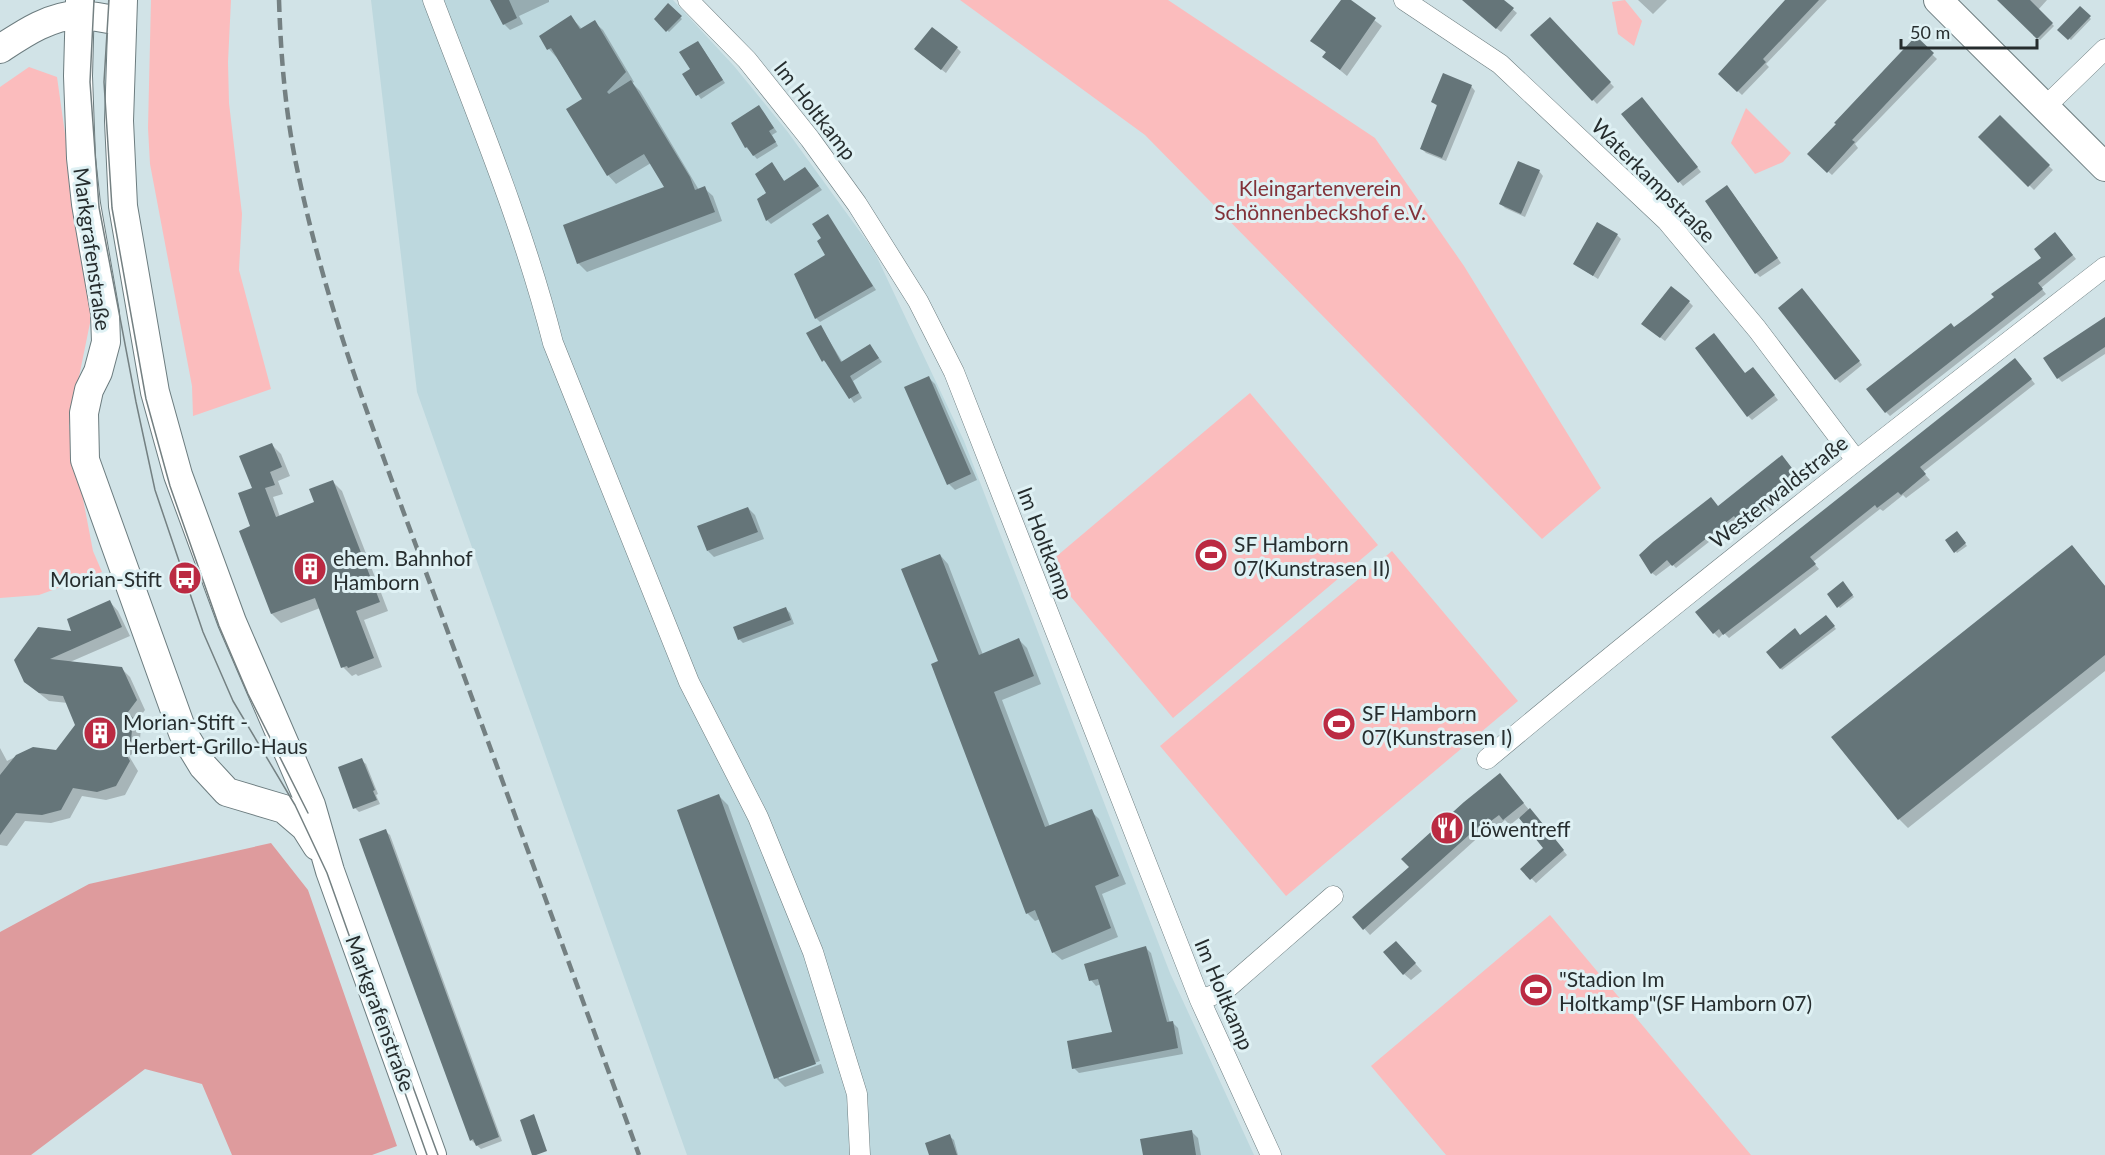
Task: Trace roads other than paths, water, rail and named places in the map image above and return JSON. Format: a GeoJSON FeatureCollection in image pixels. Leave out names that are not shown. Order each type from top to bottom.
{"type":"FeatureCollection","features":[{"type":"Feature","properties":{"kind":"street"},"geometry":{"type":"LineString","coordinates":[[433,0],[522,238],[540,291],[553,343],[689,682],[758,817],[813,952],[857,1094],[860,1155]]}},
{"type":"Feature","properties":{"kind":"street","name":"Im Holtkamp"},"geometry":{"type":"LineString","coordinates":[[688,0],[747,60],[810,139],[857,204],[918,301],[954,372],[1200,1000],[1270,1155]]}},
{"type":"Feature","properties":{"kind":"street","name":"Waterkampstraße"},"geometry":{"type":"LineString","coordinates":[[1404,0],[1500,64],[1667,221],[1757,329],[1856,460]]}},
{"type":"Feature","properties":{"kind":"street"},"geometry":{"type":"LineString","coordinates":[[1938,0],[2105,167]]}},
{"type":"Feature","properties":{"kind":"street"},"geometry":{"type":"LineString","coordinates":[[0,49],[30,30],[80,8],[122,10]]}},
{"type":"Feature","properties":{"kind":"street","name":"Markgrafenstraße"},"geometry":{"type":"LineString","coordinates":[[80,8],[81,158],[86,204],[105,313],[106,342],[98,372],[89,390],[84,413],[85,460],[183,733],[203,766],[227,792],[284,809],[305,827],[330,871]]}},
{"type":"Feature","properties":{"kind":"street","name":"Markgrafenstraße"},"geometry":{"type":"LineString","coordinates":[[122,10],[119,121],[123,206],[155,392],[186,496],[232,622],[311,806],[330,871],[432,1155]]}},
{"type":"Feature","properties":{"kind":"street"},"geometry":{"type":"LineString","coordinates":[[2045,107],[2105,49]]}},
{"type":"Feature","properties":{"kind":"street","name":"Westerwaldstraße"},"geometry":{"type":"LineString","coordinates":[[1487,759],[1663,613],[2105,267]]}},
{"type":"Feature","properties":{"kind":"street"},"geometry":{"type":"LineString","coordinates":[[1200,1000],[1224,991],[1333,896]]}},
{"type":"Feature","properties":{"kind":"tram line"},"geometry":{"type":"LineString","coordinates":[[94,0],[90,82],[99,207],[155,490],[203,632],[233,701],[295,805],[327,873],[427,1155]]}},
{"type":"Feature","properties":{"kind":"tram line"},"geometry":{"type":"LineString","coordinates":[[109,0],[104,82],[112,208],[146,399],[170,486],[219,626],[248,694],[308,813]]}},
{"type":"Feature","properties":{"kind":"tram line"},"geometry":{"type":"LineString","coordinates":[[384,1008],[438,1155]]}},
{"type":"Feature","properties":{"kind":"railway"},"geometry":{"type":"LineString","coordinates":[[279,0],[281,46],[291,137],[327,290],[380,448],[639,1155]]}},
{"type":"Feature","properties":{"kind":"place","name":"SF Hamborn 07(Kunstrasen II)"},"geometry":{"type":"Point","coordinates":[1211,555]}},
{"type":"Feature","properties":{"kind":"place","name":"ehem. Bahnhof Hamborn"},"geometry":{"type":"Point","coordinates":[310,569]}},
{"type":"Feature","properties":{"kind":"place","name":"Morian-Stift"},"geometry":{"type":"Point","coordinates":[185,578]}},
{"type":"Feature","properties":{"kind":"place","name":"SF Hamborn 07(Kunstrasen I)"},"geometry":{"type":"Point","coordinates":[1339,724]}},
{"type":"Feature","properties":{"kind":"place","name":"Morian-Stift - Herbert-Grillo-Haus"},"geometry":{"type":"Point","coordinates":[100,733]}},
{"type":"Feature","properties":{"kind":"place","name":"Löwentreff"},"geometry":{"type":"Point","coordinates":[1447,828]}},
{"type":"Feature","properties":{"kind":"place","name":"\"Stadion Im Holtkamp\"(SF Hamborn 07)"},"geometry":{"type":"Point","coordinates":[1536,990]}},
{"type":"Feature","properties":{"kind":"park label","name":"Kleingartenverein Schönnenbeckshof e.V."},"geometry":{"type":"Point","coordinates":[1320,199]}}]}
